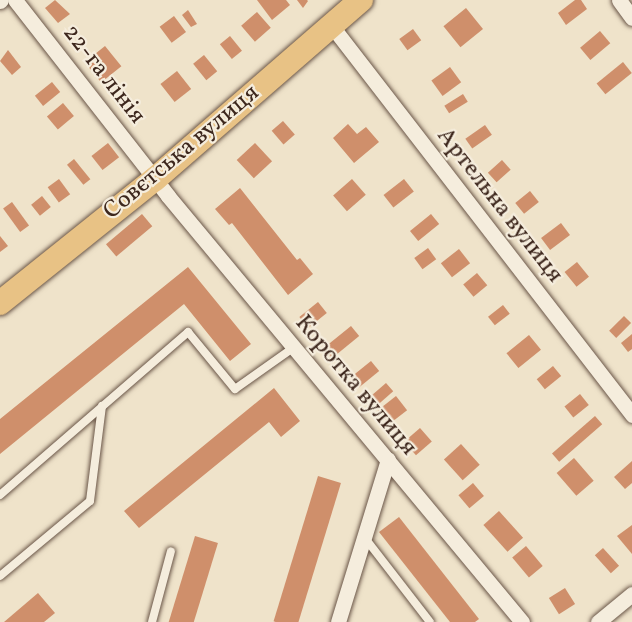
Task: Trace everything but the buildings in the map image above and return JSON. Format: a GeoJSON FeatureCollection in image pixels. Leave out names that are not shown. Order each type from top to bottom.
{"type":"FeatureCollection","features":[{"type":"Feature","properties":{"kind":"main road","name":"Совєтська вулиця"},"geometry":{"type":"LineString","coordinates":[[0,303],[156,179],[362,0]]}},
{"type":"Feature","properties":{"kind":"street","name":"22-га лінія"},"geometry":{"type":"LineString","coordinates":[[15,0],[156,179]]}},
{"type":"Feature","properties":{"kind":"street"},"geometry":{"type":"LineString","coordinates":[[619,0],[632,18]]}},
{"type":"Feature","properties":{"kind":"street","name":"Артельна вулиця"},"geometry":{"type":"LineString","coordinates":[[331,25],[632,415]]}},
{"type":"Feature","properties":{"kind":"street","name":"Коротка вулиця"},"geometry":{"type":"LineString","coordinates":[[156,179],[293,348],[522,622]]}},
{"type":"Feature","properties":{"kind":"street"},"geometry":{"type":"LineString","coordinates":[[338,622],[388,459]]}},
{"type":"Feature","properties":{"kind":"street"},"geometry":{"type":"LineString","coordinates":[[598,622],[632,594]]}},
{"type":"Feature","properties":{"kind":"lane"},"geometry":{"type":"LineString","coordinates":[[0,495],[188,332],[235,389],[293,348]]}},
{"type":"Feature","properties":{"kind":"lane"},"geometry":{"type":"LineString","coordinates":[[0,576],[90,501],[102,406]]}},
{"type":"Feature","properties":{"kind":"lane"},"geometry":{"type":"LineString","coordinates":[[364,536],[430,622]]}},
{"type":"Feature","properties":{"kind":"lane"},"geometry":{"type":"LineString","coordinates":[[152,622],[171,550]]}}]}
